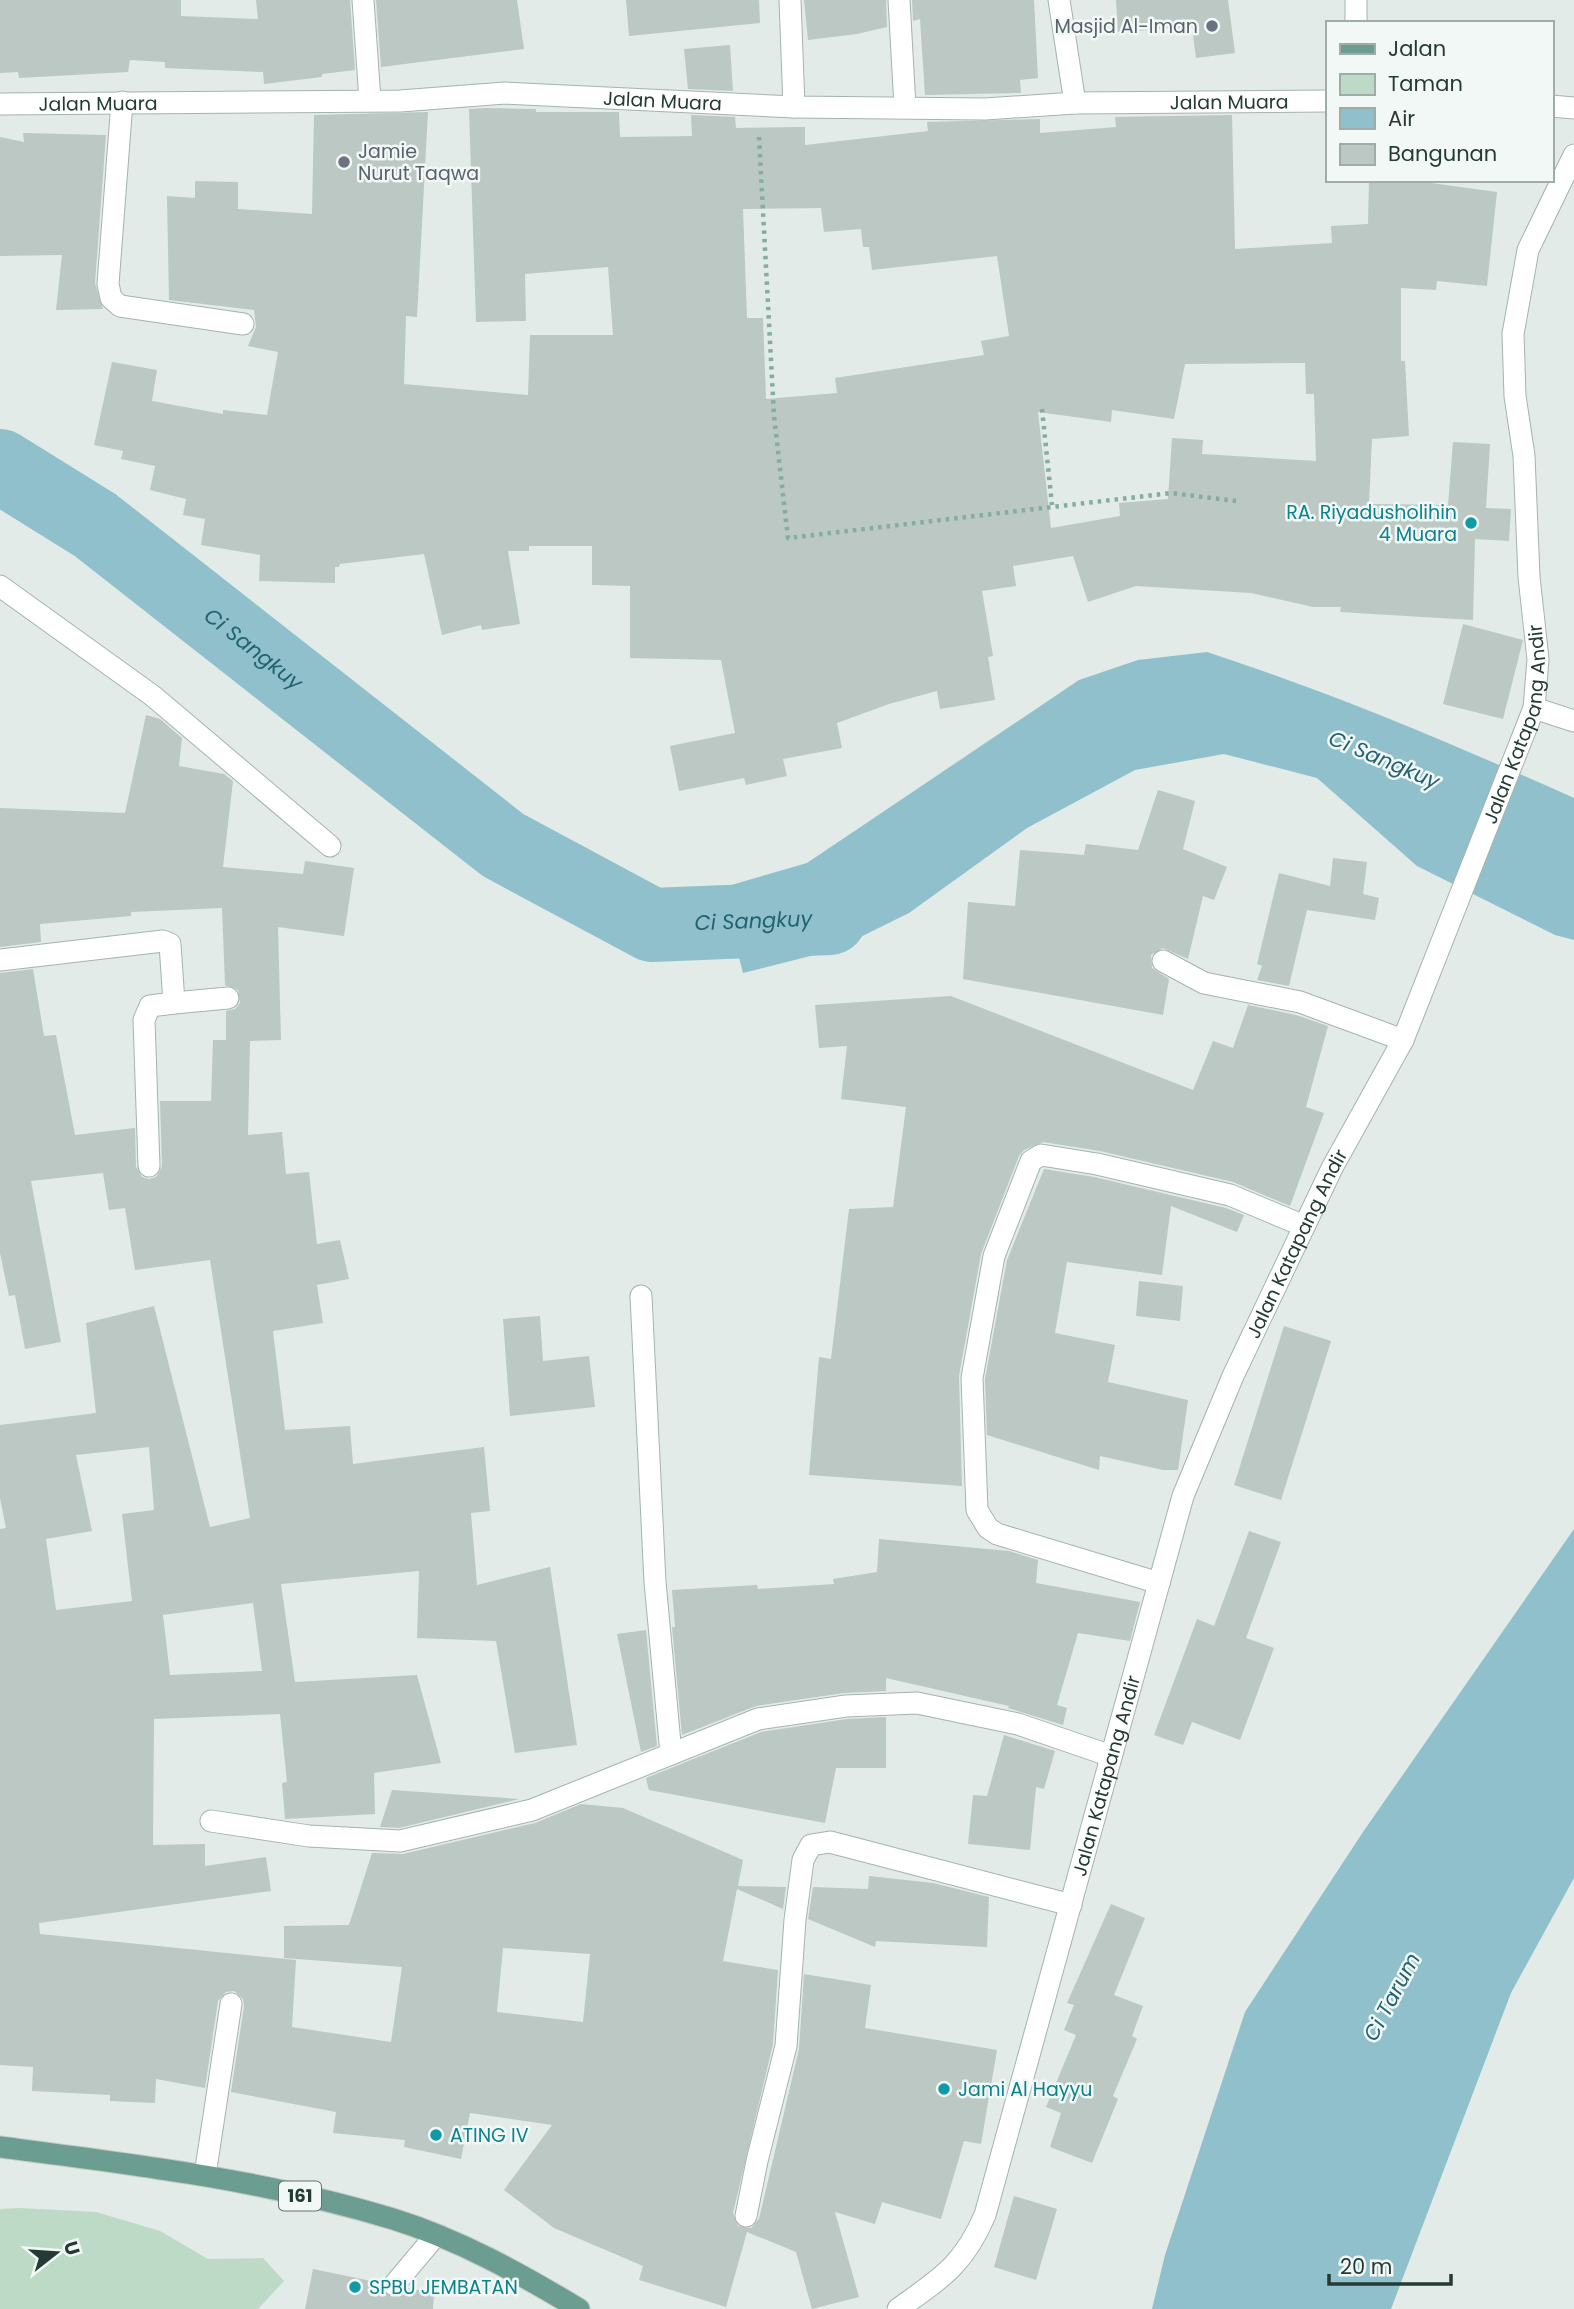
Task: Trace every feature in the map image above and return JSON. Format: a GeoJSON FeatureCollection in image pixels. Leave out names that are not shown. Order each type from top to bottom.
{"type":"FeatureCollection","features":[{"type":"Feature","properties":{"kind":"main road","name":"161"},"geometry":{"type":"LineString","coordinates":[[0,2147],[205,2175],[393,2219],[488,2258],[579,2309]]}},
{"type":"Feature","properties":{"kind":"street"},"geometry":{"type":"LineString","coordinates":[[363,0],[370,100]]}},
{"type":"Feature","properties":{"kind":"street"},"geometry":{"type":"LineString","coordinates":[[790,0],[794,107]]}},
{"type":"Feature","properties":{"kind":"street"},"geometry":{"type":"LineString","coordinates":[[899,0],[905,107]]}},
{"type":"Feature","properties":{"kind":"street"},"geometry":{"type":"LineString","coordinates":[[1059,0],[1075,103]]}},
{"type":"Feature","properties":{"kind":"street"},"geometry":{"type":"LineString","coordinates":[[1356,0],[1356,21]]}},
{"type":"Feature","properties":{"kind":"street","name":"Jalan Muara"},"geometry":{"type":"LineString","coordinates":[[0,104],[449,99],[505,93],[794,107],[985,109],[1075,103],[1326,101]]}},
{"type":"Feature","properties":{"kind":"street"},"geometry":{"type":"LineString","coordinates":[[122,102],[108,284],[111,298],[120,306],[243,324]]}},
{"type":"Feature","properties":{"kind":"street"},"geometry":{"type":"LineString","coordinates":[[1553,106],[1574,108]]}},
{"type":"Feature","properties":{"kind":"street","name":"Jalan Katapang Andir"},"geometry":{"type":"LineString","coordinates":[[898,2309],[950,2272],[973,2243],[985,2215],[1017,2089],[1071,1905],[1183,1496],[1233,1377],[1304,1226],[1332,1168],[1403,1040],[1534,708],[1538,659],[1513,334],[1528,250],[1574,155]]}},
{"type":"Feature","properties":{"kind":"street"},"geometry":{"type":"LineString","coordinates":[[0,586],[153,696],[330,846]]}},
{"type":"Feature","properties":{"kind":"street"},"geometry":{"type":"LineString","coordinates":[[1534,708],[1574,721]]}},
{"type":"Feature","properties":{"kind":"street"},"geometry":{"type":"LineString","coordinates":[[0,960],[163,941],[170,944],[173,952],[174,1003]]}},
{"type":"Feature","properties":{"kind":"street"},"geometry":{"type":"LineString","coordinates":[[1163,961],[1204,983],[1300,1002],[1403,1040]]}},
{"type":"Feature","properties":{"kind":"street"},"geometry":{"type":"LineString","coordinates":[[149,1166],[144,1020],[150,1006],[228,998]]}},
{"type":"Feature","properties":{"kind":"street"},"geometry":{"type":"LineString","coordinates":[[1159,1583],[997,1534],[988,1528],[977,1510],[972,1378],[994,1256],[1013,1202],[1031,1161],[1041,1156],[1097,1164],[1230,1195],[1304,1226]]}},
{"type":"Feature","properties":{"kind":"street"},"geometry":{"type":"LineString","coordinates":[[642,1296],[655,1582],[671,1754]]}},
{"type":"Feature","properties":{"kind":"street"},"geometry":{"type":"LineString","coordinates":[[211,1821],[309,1836],[400,1841],[532,1810],[758,1719],[846,1706],[917,1703],[1018,1724],[1111,1756]]}},
{"type":"Feature","properties":{"kind":"street"},"geometry":{"type":"LineString","coordinates":[[746,2216],[786,2046],[794,1920],[803,1860],[811,1845],[830,1842],[1071,1905]]}},
{"type":"Feature","properties":{"kind":"street"},"geometry":{"type":"LineString","coordinates":[[205,2175],[231,2004]]}},
{"type":"Feature","properties":{"kind":"street"},"geometry":{"type":"LineString","coordinates":[[394,2285],[436,2235]]}},
{"type":"Feature","properties":{"kind":"path"},"geometry":{"type":"LineString","coordinates":[[757,105],[774,415],[788,538],[1171,493],[1236,501]]}},
{"type":"Feature","properties":{"kind":"path"},"geometry":{"type":"LineString","coordinates":[[1042,409],[1052,505]]}},
{"type":"Feature","properties":{"kind":"green space"},"geometry":{"type":"Polygon","coordinates":[[[0,2209],[96,2212],[160,2231],[208,2259],[263,2258],[284,2281],[258,2309],[0,2309],[0,2209]]]}},
{"type":"Feature","properties":{"kind":"water"},"geometry":{"type":"Polygon","coordinates":[[[1207,652],[1392,720],[1574,798],[1574,940],[1555,935],[1417,866],[1317,778],[1224,754],[1135,770],[1027,828],[909,913],[834,950],[743,973],[721,888],[807,863],[1079,680],[1138,660],[1207,652]]]}},
{"type":"Feature","properties":{"kind":"water","name":"Ci Tarum"},"geometry":{"type":"Polygon","coordinates":[[[1574,1529],[1574,1878],[1511,1993],[1391,2309],[1152,2309],[1165,2255],[1245,2012],[1363,1832],[1574,1529]]]}},
{"type":"Feature","properties":{"kind":"building"},"geometry":{"type":"Polygon","coordinates":[[[0,0],[181,0],[181,16],[258,19],[256,0],[350,0],[355,70],[264,84],[263,72],[165,68],[165,62],[130,60],[128,72],[19,78],[18,72],[0,73],[0,0]]]}},
{"type":"Feature","properties":{"kind":"building"},"geometry":{"type":"Polygon","coordinates":[[[376,0],[517,0],[524,49],[381,67],[376,0]]]}},
{"type":"Feature","properties":{"kind":"building"},"geometry":{"type":"Polygon","coordinates":[[[626,0],[759,0],[760,23],[629,36],[626,0]]]}},
{"type":"Feature","properties":{"kind":"building"},"geometry":{"type":"Polygon","coordinates":[[[804,0],[886,0],[887,27],[808,40],[804,0]]]}},
{"type":"Feature","properties":{"kind":"building"},"geometry":{"type":"Polygon","coordinates":[[[912,0],[1034,0],[1038,78],[1020,80],[1021,93],[925,95],[920,19],[913,21],[912,0]]]}},
{"type":"Feature","properties":{"kind":"building"},"geometry":{"type":"Polygon","coordinates":[[[1116,0],[1228,0],[1235,53],[1196,58],[1192,27],[1118,32],[1116,0]]]}},
{"type":"Feature","properties":{"kind":"building"},"geometry":{"type":"Polygon","coordinates":[[[730,45],[733,91],[688,89],[684,49],[730,45]]]}},
{"type":"Feature","properties":{"kind":"building"},"geometry":{"type":"Polygon","coordinates":[[[469,109],[619,112],[620,137],[692,136],[691,115],[735,117],[736,128],[805,127],[805,145],[928,131],[927,122],[1040,119],[1040,133],[1116,127],[1115,117],[1232,115],[1235,249],[1332,243],[1331,226],[1368,224],[1369,182],[1424,182],[1497,192],[1487,286],[1437,281],[1436,290],[1401,288],[1401,361],[1405,361],[1409,436],[1372,439],[1369,503],[1448,505],[1453,442],[1490,444],[1486,508],[1511,509],[1509,541],[1475,539],[1473,620],[1340,612],[1341,607],[1313,607],[1251,593],[1136,586],[1088,602],[1073,556],[1013,566],[1016,586],[982,591],[993,656],[988,657],[995,700],[940,709],[937,691],[889,704],[837,723],[842,748],[783,759],[787,776],[746,785],[744,778],[679,791],[670,746],[735,733],[721,660],[630,658],[630,586],[592,585],[592,546],[529,546],[529,551],[508,551],[520,624],[482,630],[481,625],[442,635],[424,554],[340,564],[335,567],[335,583],[259,581],[260,555],[201,545],[205,519],[183,515],[186,499],[150,490],[155,466],[121,459],[123,451],[94,445],[112,362],[157,370],[152,401],[223,414],[223,410],[267,415],[278,352],[248,346],[256,327],[254,310],[169,300],[167,196],[195,198],[195,181],[238,182],[238,209],[312,214],[314,115],[428,112],[417,317],[406,316],[404,384],[528,395],[530,335],[613,335],[608,267],[525,274],[526,321],[476,322],[469,109]],[[821,208],[743,209],[747,318],[763,318],[766,399],[837,393],[835,378],[984,355],[981,341],[1009,336],[997,256],[872,270],[869,247],[863,247],[861,229],[824,232],[821,208]],[[1305,363],[1185,364],[1174,419],[1112,410],[1111,422],[1038,412],[1051,528],[1120,516],[1119,503],[1168,499],[1172,438],[1203,440],[1202,454],[1316,461],[1314,394],[1306,394],[1305,363]]]}},
{"type":"Feature","properties":{"kind":"building"},"geometry":{"type":"Polygon","coordinates":[[[23,133],[106,135],[95,283],[103,309],[56,310],[62,255],[0,256],[0,137],[24,142],[23,133]]]}},
{"type":"Feature","properties":{"kind":"building"},"geometry":{"type":"Polygon","coordinates":[[[1463,624],[1523,640],[1503,719],[1443,704],[1463,624]]]}},
{"type":"Feature","properties":{"kind":"building"},"geometry":{"type":"Polygon","coordinates":[[[146,715],[160,719],[182,738],[179,766],[224,774],[233,781],[223,867],[303,874],[305,861],[354,868],[344,936],[278,927],[281,1040],[250,1041],[248,1135],[282,1132],[286,1174],[309,1172],[317,1244],[340,1240],[349,1279],[317,1285],[323,1323],[273,1331],[285,1430],[350,1426],[353,1464],[484,1447],[490,1511],[471,1513],[477,1585],[550,1567],[577,1745],[515,1753],[496,1641],[417,1638],[419,1571],[281,1584],[295,1682],[417,1675],[441,1763],[374,1773],[375,1814],[285,1819],[282,1783],[287,1782],[280,1714],[154,1719],[153,1845],[205,1844],[205,1866],[266,1857],[271,1891],[39,1923],[40,1934],[296,1960],[292,2027],[391,2042],[402,1967],[284,1958],[284,1926],[349,1925],[372,1853],[403,1854],[535,1823],[581,1804],[623,1808],[743,1860],[738,1886],[786,1887],[783,1909],[737,1889],[723,1961],[778,1970],[773,2044],[733,2213],[738,2226],[751,2228],[759,2219],[799,2049],[804,1974],[871,1985],[865,2028],[997,2050],[981,2144],[964,2141],[941,2219],[882,2202],[875,2224],[835,2212],[859,2297],[812,2309],[796,2252],[747,2232],[726,2307],[639,2280],[643,2266],[554,2228],[504,2190],[552,2125],[470,2113],[461,2159],[404,2147],[405,2140],[333,2133],[336,2112],[231,2092],[244,2006],[243,1999],[234,1991],[226,1992],[218,2001],[205,2088],[156,2079],[155,2103],[110,2101],[110,2095],[32,2091],[33,2067],[0,2065],[0,1529],[6,1528],[0,1498],[0,1425],[96,1413],[86,1323],[154,1306],[210,1527],[250,1518],[210,1260],[135,1270],[125,1208],[109,1210],[103,1173],[31,1181],[61,1342],[25,1349],[15,1295],[9,1296],[0,1253],[0,973],[33,969],[44,1036],[56,1035],[75,1135],[135,1128],[136,1167],[142,1177],[149,1179],[156,1177],[162,1166],[160,1101],[211,1101],[213,1040],[226,1040],[226,1011],[235,1009],[240,1003],[238,990],[225,985],[222,908],[131,912],[131,916],[40,924],[41,942],[0,947],[0,808],[125,813],[146,715]],[[149,1447],[76,1455],[92,1531],[46,1539],[56,1610],[132,1601],[122,1514],[154,1510],[149,1447]],[[253,1603],[163,1615],[170,1675],[262,1671],[253,1603]],[[503,1948],[497,2012],[583,2022],[590,1954],[503,1948]]]}},
{"type":"Feature","properties":{"kind":"building"},"geometry":{"type":"Polygon","coordinates":[[[1158,790],[1195,801],[1183,849],[1227,867],[1214,900],[1203,896],[1188,959],[1163,948],[1151,955],[1152,968],[1169,979],[1163,1015],[963,979],[968,902],[1015,906],[1020,850],[1084,855],[1086,844],[1138,850],[1158,790]]]}},
{"type":"Feature","properties":{"kind":"building"},"geometry":{"type":"Polygon","coordinates":[[[1333,858],[1367,862],[1363,894],[1379,898],[1375,920],[1307,910],[1289,986],[1257,980],[1262,966],[1257,964],[1279,873],[1330,886],[1333,858]]]}},
{"type":"Feature","properties":{"kind":"building"},"geometry":{"type":"Polygon","coordinates":[[[951,996],[1193,1090],[1213,1041],[1233,1048],[1248,1005],[1296,1015],[1328,1026],[1306,1107],[1324,1113],[1290,1206],[1233,1182],[1100,1151],[1043,1142],[1024,1150],[1019,1156],[981,1254],[959,1376],[962,1486],[809,1475],[819,1357],[831,1359],[849,1209],[893,1207],[906,1107],[841,1099],[847,1046],[819,1048],[815,1005],[951,996]]]}},
{"type":"Feature","properties":{"kind":"building"},"geometry":{"type":"Polygon","coordinates":[[[1044,1169],[1094,1177],[1226,1208],[1244,1215],[1237,1232],[1171,1206],[1162,1275],[1067,1262],[1055,1333],[1115,1345],[1108,1382],[1188,1400],[1178,1470],[1163,1470],[1100,1456],[1099,1470],[987,1435],[985,1379],[1007,1260],[1044,1169]]]}},
{"type":"Feature","properties":{"kind":"building"},"geometry":{"type":"Polygon","coordinates":[[[1139,1281],[1183,1286],[1180,1321],[1136,1316],[1139,1281]]]}},
{"type":"Feature","properties":{"kind":"building"},"geometry":{"type":"Polygon","coordinates":[[[540,1316],[543,1361],[589,1356],[595,1407],[510,1416],[503,1319],[540,1316]]]}},
{"type":"Feature","properties":{"kind":"building"},"geometry":{"type":"Polygon","coordinates":[[[1284,1326],[1331,1341],[1281,1500],[1234,1485],[1284,1326]]]}},
{"type":"Feature","properties":{"kind":"building"},"geometry":{"type":"Polygon","coordinates":[[[1249,1531],[1281,1542],[1246,1638],[1274,1648],[1240,1740],[1192,1722],[1183,1745],[1154,1735],[1197,1619],[1214,1626],[1249,1531]]]}},
{"type":"Feature","properties":{"kind":"building"},"geometry":{"type":"Polygon","coordinates":[[[879,1539],[1009,1551],[1038,1560],[1036,1583],[1140,1602],[1130,1641],[1078,1633],[1057,1705],[1067,1708],[1063,1725],[1008,1708],[1009,1706],[886,1678],[886,1691],[844,1693],[756,1706],[682,1735],[672,1627],[675,1627],[672,1590],[757,1585],[758,1589],[834,1584],[833,1579],[877,1572],[879,1539]]]}},
{"type":"Feature","properties":{"kind":"building"},"geometry":{"type":"Polygon","coordinates":[[[646,1630],[657,1746],[641,1752],[617,1634],[646,1630]]]}},
{"type":"Feature","properties":{"kind":"building"},"geometry":{"type":"Polygon","coordinates":[[[886,1717],[886,1768],[836,1768],[825,1823],[649,1790],[646,1778],[761,1732],[847,1719],[886,1717]]]}},
{"type":"Feature","properties":{"kind":"building"},"geometry":{"type":"Polygon","coordinates":[[[1004,1735],[1055,1751],[1044,1789],[1036,1787],[1030,1850],[968,1844],[973,1795],[987,1796],[1004,1735]]]}},
{"type":"Feature","properties":{"kind":"building"},"geometry":{"type":"Polygon","coordinates":[[[392,1790],[519,1799],[399,1828],[380,1827],[392,1790]]]}},
{"type":"Feature","properties":{"kind":"building"},"geometry":{"type":"Polygon","coordinates":[[[869,1876],[933,1883],[989,1897],[987,1947],[876,1941],[875,1947],[808,1919],[813,1887],[868,1889],[869,1876]]]}},
{"type":"Feature","properties":{"kind":"building"},"geometry":{"type":"Polygon","coordinates":[[[1111,1904],[1145,1918],[1114,1995],[1143,2006],[1132,2036],[1137,2039],[1113,2096],[1118,2099],[1092,2163],[1050,2147],[1061,2113],[1046,2107],[1076,2035],[1064,2030],[1074,2005],[1067,2003],[1111,1904]]]}},
{"type":"Feature","properties":{"kind":"building"},"geometry":{"type":"Polygon","coordinates":[[[1014,2196],[1057,2209],[1036,2280],[994,2267],[1014,2196]]]}},
{"type":"Feature","properties":{"kind":"building","name":"SPBU JEMBATAN"},"geometry":{"type":"Polygon","coordinates":[[[313,2269],[381,2283],[382,2290],[391,2298],[399,2297],[408,2288],[434,2293],[433,2309],[305,2309],[313,2269]]]}},
{"type":"Feature","properties":{"kind":"waterway","name":"Ci Sangkuy"},"geometry":{"type":"LineString","coordinates":[[0,466],[95,525],[503,845],[652,925],[830,918]]}},
{"type":"Feature","properties":{"kind":"tunnel"},"geometry":{"type":"LineString","coordinates":[[388,2309],[394,2285]]}},
{"type":"Feature","properties":{"kind":"place","name":"Masjid Al-Iman"},"geometry":{"type":"Point","coordinates":[1212,26]}},
{"type":"Feature","properties":{"kind":"place","name":"Jamie Nurut Taqwa"},"geometry":{"type":"Point","coordinates":[344,162]}},
{"type":"Feature","properties":{"kind":"place","name":"RA. Riyadusholihin 4 Muara"},"geometry":{"type":"Point","coordinates":[1471,523]}},
{"type":"Feature","properties":{"kind":"place","name":"Jami Al Hayyu"},"geometry":{"type":"Point","coordinates":[944,2089]}},
{"type":"Feature","properties":{"kind":"place","name":"ATING IV"},"geometry":{"type":"Point","coordinates":[436,2135]}},
{"type":"Feature","properties":{"kind":"place","name":"SPBU JEMBATAN"},"geometry":{"type":"Point","coordinates":[355,2287]}}]}
